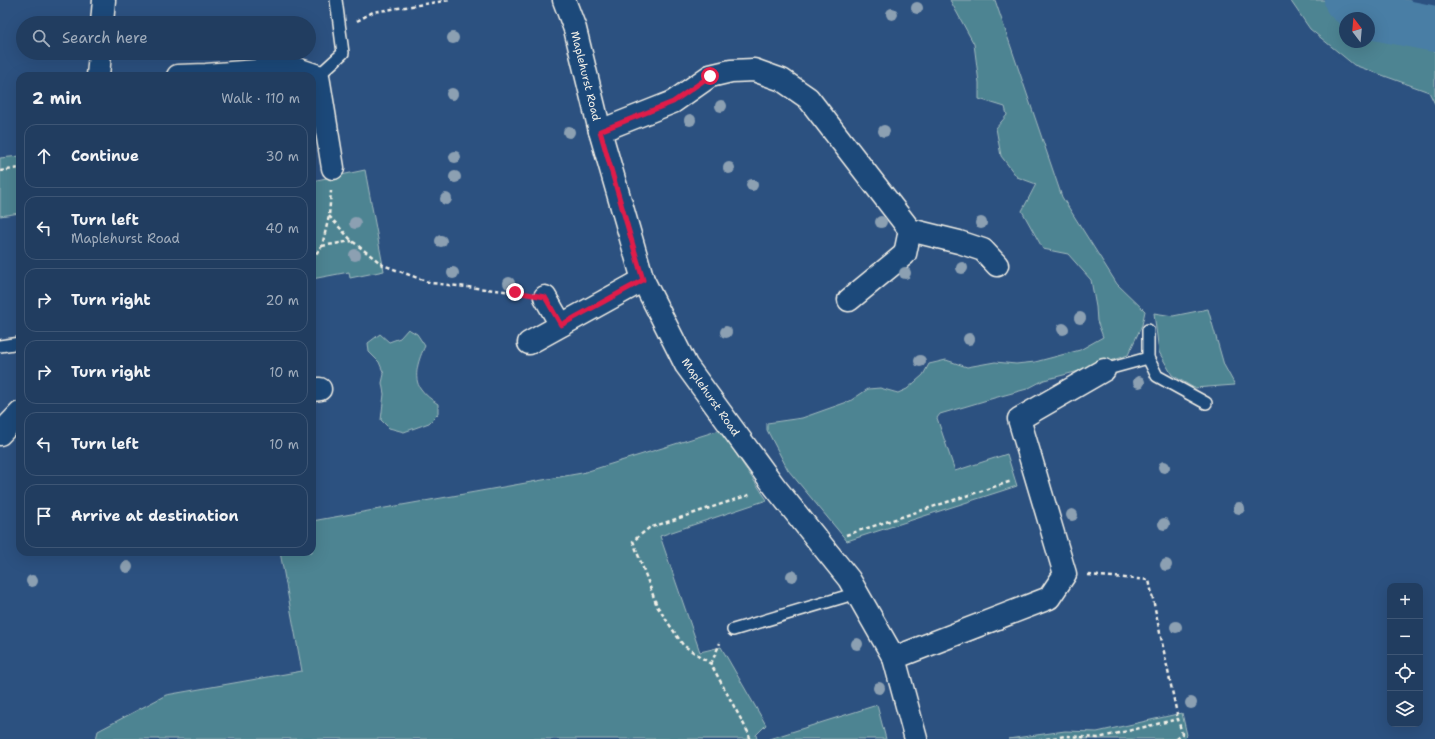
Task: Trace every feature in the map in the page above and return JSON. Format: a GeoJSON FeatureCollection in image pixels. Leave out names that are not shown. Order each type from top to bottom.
{"type":"FeatureCollection","features":[{"type":"Feature","properties":{"kind":"street"},"geometry":{"type":"LineString","coordinates":[[103,16],[104,0]]}},
{"type":"Feature","properties":{"kind":"street","name":"Maplehurst Road"},"geometry":{"type":"LineString","coordinates":[[564,0],[575,30],[600,131],[643,280],[686,365],[775,487],[849,579],[894,658],[916,739]]}},
{"type":"Feature","properties":{"kind":"street"},"geometry":{"type":"LineString","coordinates":[[98,72],[99,60]]}},
{"type":"Feature","properties":{"kind":"street"},"geometry":{"type":"LineString","coordinates":[[236,72],[294,68],[306,72]]}},
{"type":"Feature","properties":{"kind":"street"},"geometry":{"type":"LineString","coordinates":[[600,131],[673,102],[710,76],[731,71],[754,70],[782,80],[808,98],[910,230],[959,242],[983,250],[997,265]]}},
{"type":"Feature","properties":{"kind":"street"},"geometry":{"type":"LineString","coordinates":[[318,76],[333,168]]}},
{"type":"Feature","properties":{"kind":"street"},"geometry":{"type":"LineString","coordinates":[[849,300],[905,254],[910,230]]}},
{"type":"Feature","properties":{"kind":"street"},"geometry":{"type":"LineString","coordinates":[[529,343],[643,280]]}},
{"type":"Feature","properties":{"kind":"street"},"geometry":{"type":"LineString","coordinates":[[545,297],[561,325]]}},
{"type":"Feature","properties":{"kind":"street"},"geometry":{"type":"LineString","coordinates":[[894,658],[1049,598],[1065,574],[1019,419],[1104,370]]}},
{"type":"Feature","properties":{"kind":"street"},"geometry":{"type":"LineString","coordinates":[[0,434],[16,417]]}},
{"type":"Feature","properties":{"kind":"lane"},"geometry":{"type":"LineString","coordinates":[[318,76],[343,53],[336,0]]}},
{"type":"Feature","properties":{"kind":"lane"},"geometry":{"type":"LineString","coordinates":[[1148,330],[1148,358],[1157,376],[1206,403]]}},
{"type":"Feature","properties":{"kind":"lane"},"geometry":{"type":"LineString","coordinates":[[0,346],[16,344]]}},
{"type":"Feature","properties":{"kind":"lane"},"geometry":{"type":"LineString","coordinates":[[1104,370],[1148,358]]}},
{"type":"Feature","properties":{"kind":"lane"},"geometry":{"type":"LineString","coordinates":[[733,630],[857,593]]}},
{"type":"Feature","properties":{"kind":"path"},"geometry":{"type":"LineString","coordinates":[[342,42],[353,23],[373,12],[450,0]]}},
{"type":"Feature","properties":{"kind":"path"},"geometry":{"type":"LineString","coordinates":[[316,254],[322,246],[329,216],[333,168]]}},
{"type":"Feature","properties":{"kind":"path"},"geometry":{"type":"LineString","coordinates":[[0,171],[16,169]]}},
{"type":"Feature","properties":{"kind":"path"},"geometry":{"type":"LineString","coordinates":[[329,216],[352,241],[383,265],[431,283],[545,297]]}},
{"type":"Feature","properties":{"kind":"path"},"geometry":{"type":"LineString","coordinates":[[322,246],[352,241]]}},
{"type":"Feature","properties":{"kind":"path"},"geometry":{"type":"LineString","coordinates":[[821,544],[1035,473]]}},
{"type":"Feature","properties":{"kind":"path"},"geometry":{"type":"LineString","coordinates":[[750,739],[749,734],[711,664],[684,646],[657,606],[633,541],[649,528],[775,487]]}},
{"type":"Feature","properties":{"kind":"path"},"geometry":{"type":"LineString","coordinates":[[1065,574],[1149,580],[1182,734],[1176,739]]}},
{"type":"Feature","properties":{"kind":"path"},"geometry":{"type":"LineString","coordinates":[[1046,739],[1066,736],[1098,738],[1178,719]]}},
{"type":"Feature","properties":{"kind":"green space"},"geometry":{"type":"Polygon","coordinates":[[[950,0],[995,0],[1062,197],[1117,284],[1145,311],[1142,325],[1128,355],[1083,370],[1044,380],[1027,389],[940,414],[937,418],[955,471],[1007,454],[1017,486],[847,541],[788,470],[767,430],[767,423],[802,418],[850,401],[868,389],[880,388],[898,393],[907,389],[923,375],[929,364],[946,360],[967,367],[995,362],[1016,364],[1035,362],[1080,350],[1103,337],[1097,321],[1091,280],[1068,254],[1043,249],[1022,211],[1036,184],[1017,177],[1001,156],[996,128],[1007,115],[1005,107],[979,99],[979,83],[974,44],[950,0]]]}},
{"type":"Feature","properties":{"kind":"green space"},"geometry":{"type":"Polygon","coordinates":[[[1290,0],[1407,0],[1435,11],[1435,104],[1429,92],[1354,65],[1310,29],[1290,0]]]}},
{"type":"Feature","properties":{"kind":"green space"},"geometry":{"type":"Polygon","coordinates":[[[16,156],[16,214],[0,216],[0,158],[16,156]]]}},
{"type":"Feature","properties":{"kind":"green space"},"geometry":{"type":"Polygon","coordinates":[[[365,170],[384,271],[350,278],[349,272],[316,278],[316,180],[365,170]]]}},
{"type":"Feature","properties":{"kind":"green space"},"geometry":{"type":"Polygon","coordinates":[[[1208,309],[1224,365],[1235,385],[1194,388],[1172,375],[1159,352],[1154,313],[1173,316],[1208,309]]]}},
{"type":"Feature","properties":{"kind":"green space"},"geometry":{"type":"Polygon","coordinates":[[[408,329],[417,334],[425,346],[417,368],[417,379],[418,384],[423,391],[438,404],[438,414],[429,423],[404,432],[389,428],[381,420],[384,394],[382,383],[384,374],[379,362],[369,352],[368,343],[380,334],[389,342],[400,338],[408,329]]]}},
{"type":"Feature","properties":{"kind":"green space"},"geometry":{"type":"Polygon","coordinates":[[[720,430],[767,500],[660,536],[700,652],[721,647],[766,725],[756,735],[757,739],[96,739],[98,731],[166,695],[302,671],[281,556],[316,556],[316,520],[582,473],[720,430]]]}},
{"type":"Feature","properties":{"kind":"green space"},"geometry":{"type":"Polygon","coordinates":[[[877,705],[886,739],[769,739],[877,705]]]}},
{"type":"Feature","properties":{"kind":"green space"},"geometry":{"type":"Polygon","coordinates":[[[1182,713],[1187,735],[1183,739],[1008,739],[1065,731],[1097,732],[1182,713]]]}},
{"type":"Feature","properties":{"kind":"waterway"},"geometry":{"type":"LineString","coordinates":[[1347,0],[1365,15],[1435,29]]}},
{"type":"Feature","properties":{"kind":"route"},"geometry":{"type":"LineString","coordinates":[[515,292],[545,297],[561,325],[643,280],[600,131],[673,102],[710,76]]}}]}
